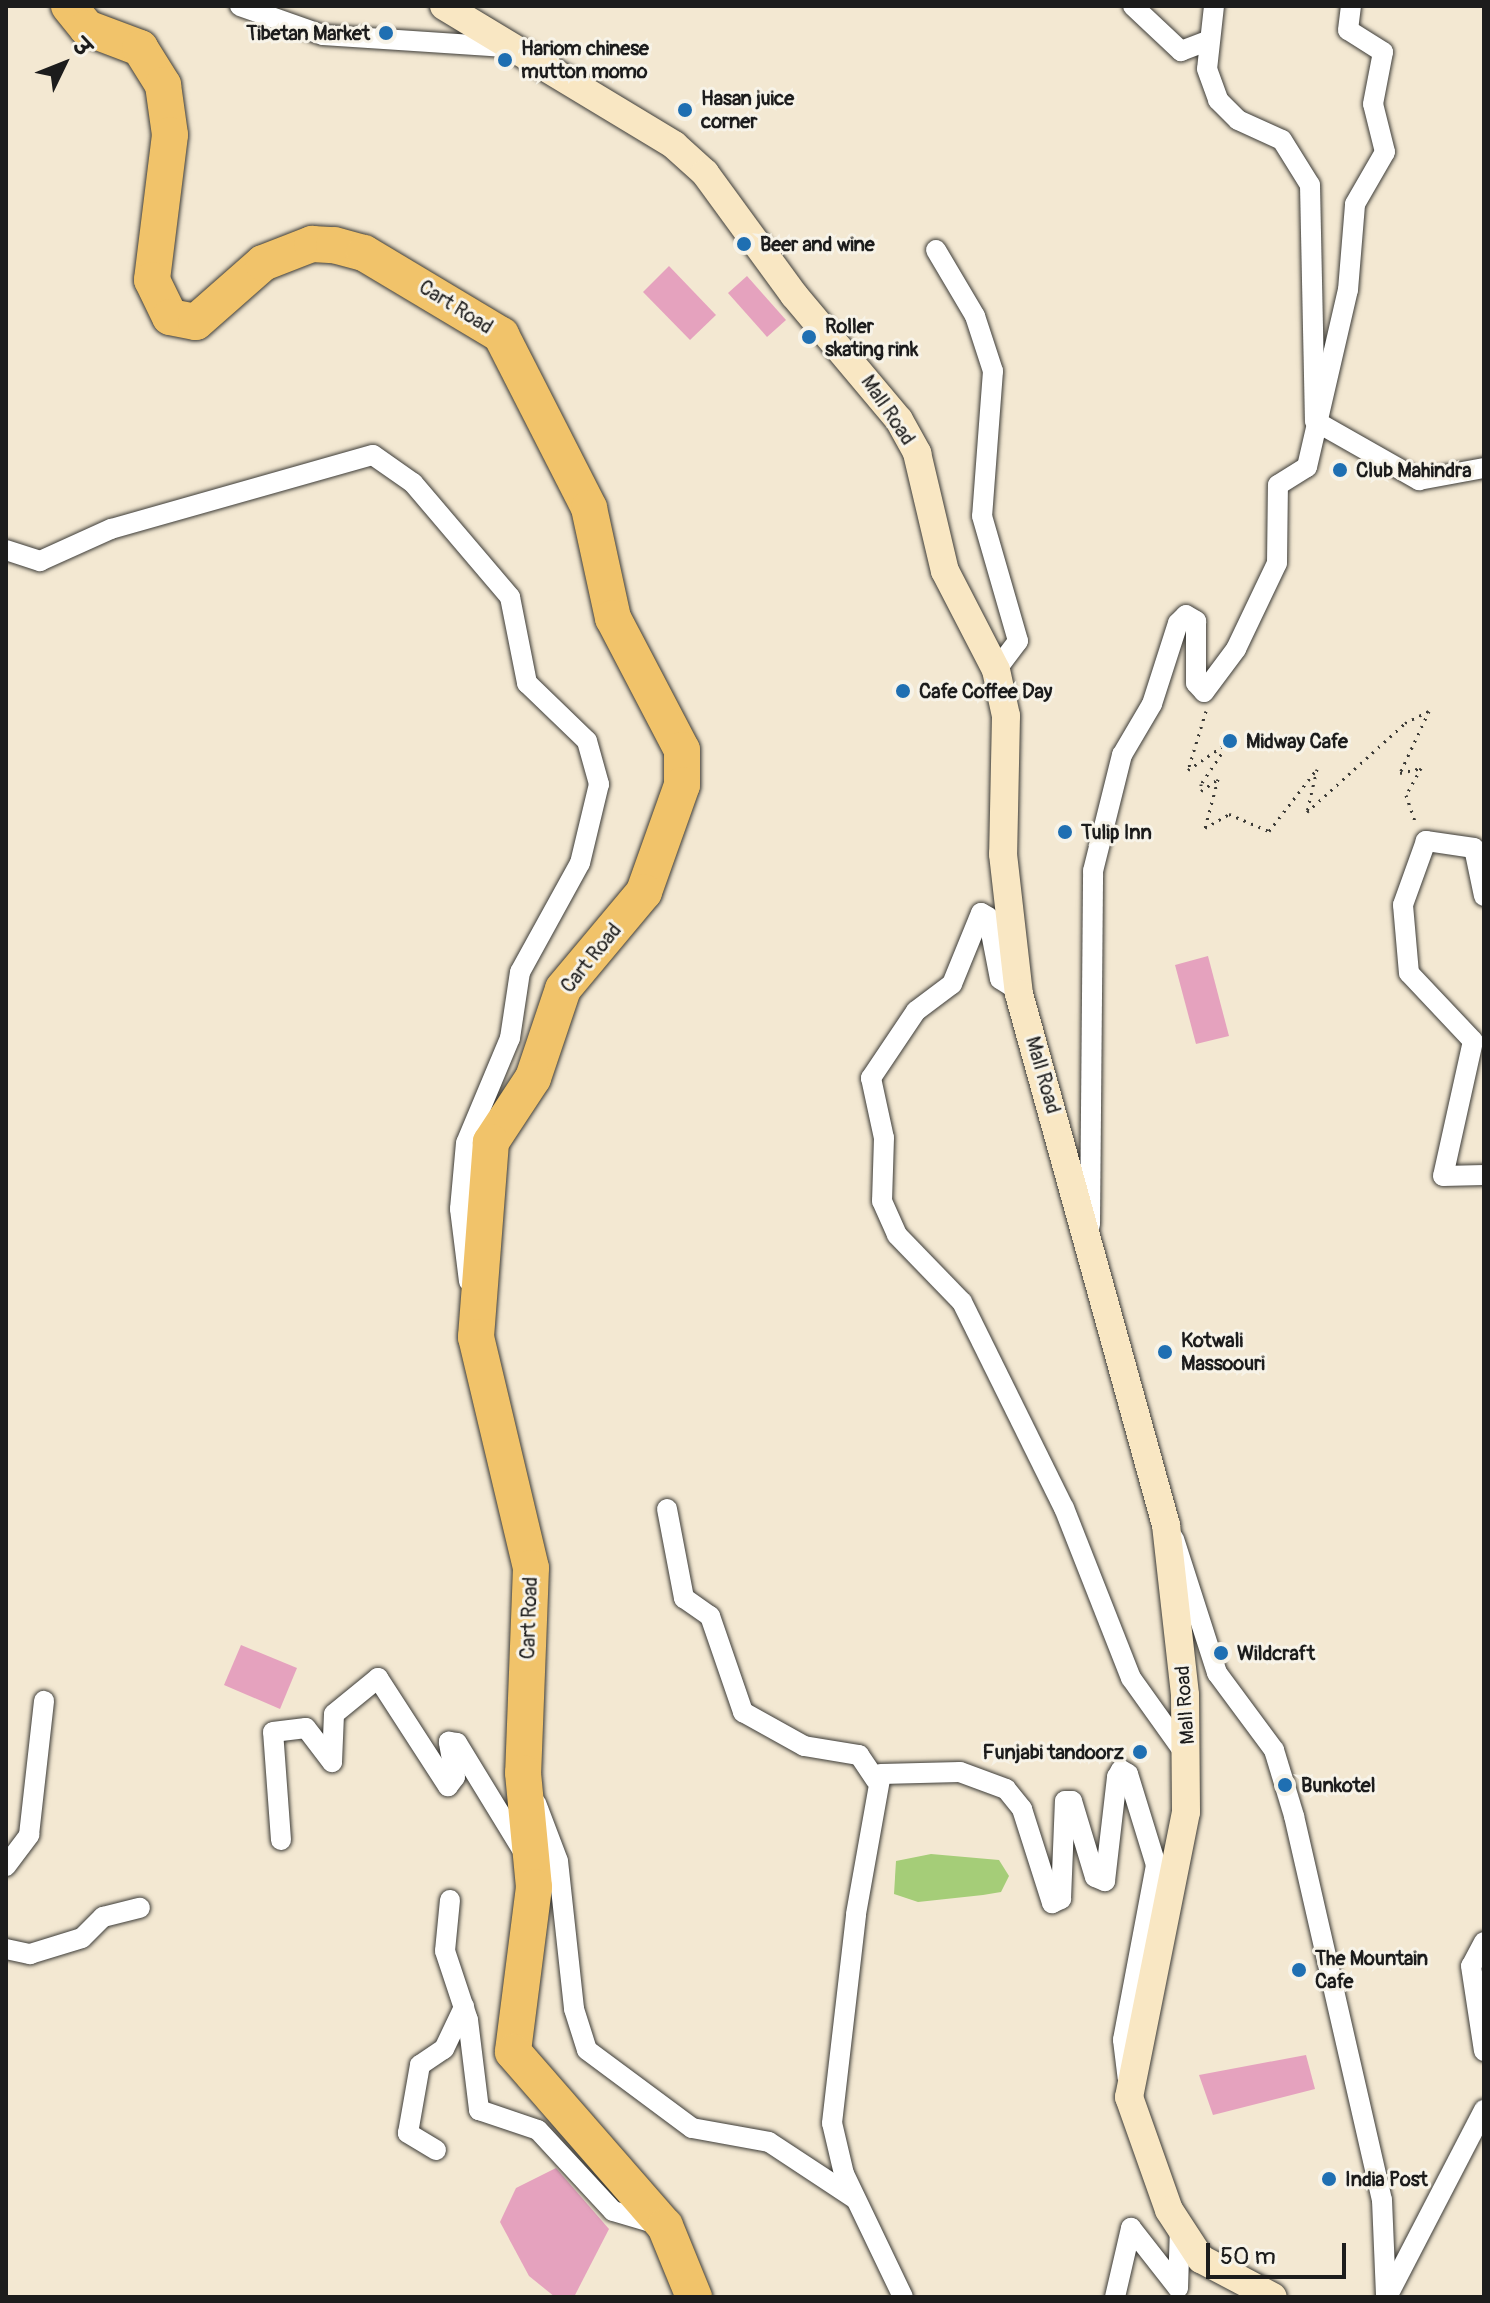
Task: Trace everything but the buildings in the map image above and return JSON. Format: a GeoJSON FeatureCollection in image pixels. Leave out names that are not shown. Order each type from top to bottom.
{"type":"FeatureCollection","features":[{"type":"Feature","properties":{"kind":"highway","name":"Cart Road"},"geometry":{"type":"LineString","coordinates":[[69,6],[87,28],[140,48],[163,85],[170,135],[152,280],[170,317],[196,322],[263,263],[312,244],[334,245],[364,253],[501,335],[589,508],[613,618],[682,750],[682,785],[644,892],[563,989],[533,1078],[491,1142],[477,1308],[480,1368],[531,1568],[523,1773],[534,1872],[515,2061],[593,2135],[621,2181],[665,2226],[694,2297]]}},
{"type":"Feature","properties":{"kind":"street"},"geometry":{"type":"LineString","coordinates":[[240,6],[334,37],[518,48]]}},
{"type":"Feature","properties":{"kind":"street","name":"Mall Road"},"geometry":{"type":"LineString","coordinates":[[444,6],[518,48],[690,158],[794,295],[883,395],[917,453],[945,571],[996,670],[1006,716],[1003,854],[1019,991],[1090,1238],[1166,1525],[1188,1758],[1173,1891],[1128,2078],[1138,2129],[1180,2227],[1220,2275],[1273,2297]]}},
{"type":"Feature","properties":{"kind":"street"},"geometry":{"type":"LineString","coordinates":[[1133,6],[1181,51],[1207,41]]}},
{"type":"Feature","properties":{"kind":"street"},"geometry":{"type":"LineString","coordinates":[[1214,6],[1207,41],[1207,69],[1218,100],[1238,120],[1282,140],[1310,185],[1315,421]]}},
{"type":"Feature","properties":{"kind":"street"},"geometry":{"type":"LineString","coordinates":[[1090,1238],[1093,871],[1122,755],[1148,713],[1186,615],[1196,621],[1196,683],[1204,692],[1267,589],[1282,541],[1278,485],[1307,467],[1315,421],[1348,290],[1355,204],[1385,152],[1373,104],[1383,52],[1348,30],[1351,6]]}},
{"type":"Feature","properties":{"kind":"street"},"geometry":{"type":"LineString","coordinates":[[936,250],[975,316],[993,371],[982,516],[1018,641],[996,670]]}},
{"type":"Feature","properties":{"kind":"street"},"geometry":{"type":"LineString","coordinates":[[1315,421],[1419,480],[1484,468]]}},
{"type":"Feature","properties":{"kind":"street"},"geometry":{"type":"LineString","coordinates":[[6,550],[40,561],[111,529],[373,455],[413,483],[510,597],[527,683],[587,741],[599,784],[580,863],[520,972],[502,1064],[466,1143],[462,1239],[477,1308]]}},
{"type":"Feature","properties":{"kind":"street"},"geometry":{"type":"LineString","coordinates":[[1484,896],[1474,848],[1426,841],[1403,905],[1409,973],[1473,1041],[1443,1176],[1484,1175]]}},
{"type":"Feature","properties":{"kind":"street"},"geometry":{"type":"LineString","coordinates":[[1019,991],[1000,979],[988,917],[981,913],[952,984],[916,1011],[871,1078],[884,1138],[882,1201],[897,1235],[962,1302],[1064,1508],[1131,1678],[1188,1758]]}},
{"type":"Feature","properties":{"kind":"street"},"geometry":{"type":"LineString","coordinates":[[667,1509],[684,1598],[710,1616],[745,1715],[804,1746],[859,1755],[876,1780],[833,2094],[837,2153],[903,2297]]}},
{"type":"Feature","properties":{"kind":"street"},"geometry":{"type":"LineString","coordinates":[[1166,1525],[1217,1673],[1265,1734],[1286,1788],[1382,2200],[1386,2297]]}},
{"type":"Feature","properties":{"kind":"street"},"geometry":{"type":"LineString","coordinates":[[281,1840],[273,1732],[306,1728],[332,1762],[334,1714],[378,1678],[448,1786],[455,1782],[449,1742],[457,1743],[534,1872]]}},
{"type":"Feature","properties":{"kind":"street"},"geometry":{"type":"LineString","coordinates":[[6,1866],[29,1835],[44,1701]]}},
{"type":"Feature","properties":{"kind":"street"},"geometry":{"type":"LineString","coordinates":[[876,1780],[890,1771],[960,1772],[1006,1789],[1022,1809],[1052,1903],[1061,1899],[1065,1801],[1072,1801],[1095,1877],[1105,1881],[1117,1777],[1128,1774],[1156,1865],[1123,2040],[1128,2078]]}},
{"type":"Feature","properties":{"kind":"street"},"geometry":{"type":"LineString","coordinates":[[523,1773],[558,1861],[572,1996],[587,2050],[692,2128],[769,2142],[860,2203]]}},
{"type":"Feature","properties":{"kind":"street"},"geometry":{"type":"LineString","coordinates":[[450,1900],[445,1951],[464,2007],[483,2114],[538,2130],[613,2211],[665,2226]]}},
{"type":"Feature","properties":{"kind":"street"},"geometry":{"type":"LineString","coordinates":[[6,1949],[30,1954],[140,1908]]}},
{"type":"Feature","properties":{"kind":"street"},"geometry":{"type":"LineString","coordinates":[[1484,1942],[1471,1966],[1484,2051]]}},
{"type":"Feature","properties":{"kind":"street"},"geometry":{"type":"LineString","coordinates":[[436,2150],[408,2133],[420,2065],[444,2049],[464,2007]]}},
{"type":"Feature","properties":{"kind":"street"},"geometry":{"type":"LineString","coordinates":[[1386,2297],[1484,2110]]}},
{"type":"Feature","properties":{"kind":"street"},"geometry":{"type":"LineString","coordinates":[[1115,2297],[1131,2228],[1178,2288],[1180,2227]]}},
{"type":"Feature","properties":{"kind":"path"},"geometry":{"type":"LineString","coordinates":[[1204,692],[1205,728],[1188,770],[1230,741],[1201,784],[1201,791],[1218,779],[1206,829],[1229,814],[1273,829],[1320,767],[1311,811],[1427,710],[1400,773],[1421,768],[1406,795],[1426,841]]}},
{"type":"Feature","properties":{"kind":"green space"},"geometry":{"type":"Polygon","coordinates":[[[931,1854],[999,1860],[1009,1876],[1001,1892],[983,1895],[918,1902],[894,1894],[896,1861],[931,1854]]]}},
{"type":"Feature","properties":{"kind":"place","name":"Tibetan Market"},"geometry":{"type":"Point","coordinates":[386,33]}},
{"type":"Feature","properties":{"kind":"place","name":"Hariom chinese mutton momo"},"geometry":{"type":"Point","coordinates":[505,60]}},
{"type":"Feature","properties":{"kind":"place","name":"Hasan juice corner"},"geometry":{"type":"Point","coordinates":[685,110]}},
{"type":"Feature","properties":{"kind":"place","name":"Beer and wine"},"geometry":{"type":"Point","coordinates":[744,244]}},
{"type":"Feature","properties":{"kind":"place","name":"Roller skating rink"},"geometry":{"type":"Point","coordinates":[809,337]}},
{"type":"Feature","properties":{"kind":"place","name":"Club Mahindra"},"geometry":{"type":"Point","coordinates":[1340,470]}},
{"type":"Feature","properties":{"kind":"place","name":"Cafe Coffee Day"},"geometry":{"type":"Point","coordinates":[903,691]}},
{"type":"Feature","properties":{"kind":"place","name":"Midway Cafe"},"geometry":{"type":"Point","coordinates":[1230,741]}},
{"type":"Feature","properties":{"kind":"place","name":"Tulip Inn"},"geometry":{"type":"Point","coordinates":[1065,832]}},
{"type":"Feature","properties":{"kind":"place","name":"Kotwali Massoouri"},"geometry":{"type":"Point","coordinates":[1165,1352]}},
{"type":"Feature","properties":{"kind":"place","name":"Wildcraft"},"geometry":{"type":"Point","coordinates":[1221,1653]}},
{"type":"Feature","properties":{"kind":"place","name":"Funjabi tandoorz"},"geometry":{"type":"Point","coordinates":[1140,1752]}},
{"type":"Feature","properties":{"kind":"place","name":"Bunkotel"},"geometry":{"type":"Point","coordinates":[1285,1785]}},
{"type":"Feature","properties":{"kind":"place","name":"The Mountain Cafe"},"geometry":{"type":"Point","coordinates":[1299,1970]}},
{"type":"Feature","properties":{"kind":"place","name":"India Post"},"geometry":{"type":"Point","coordinates":[1329,2179]}}]}
